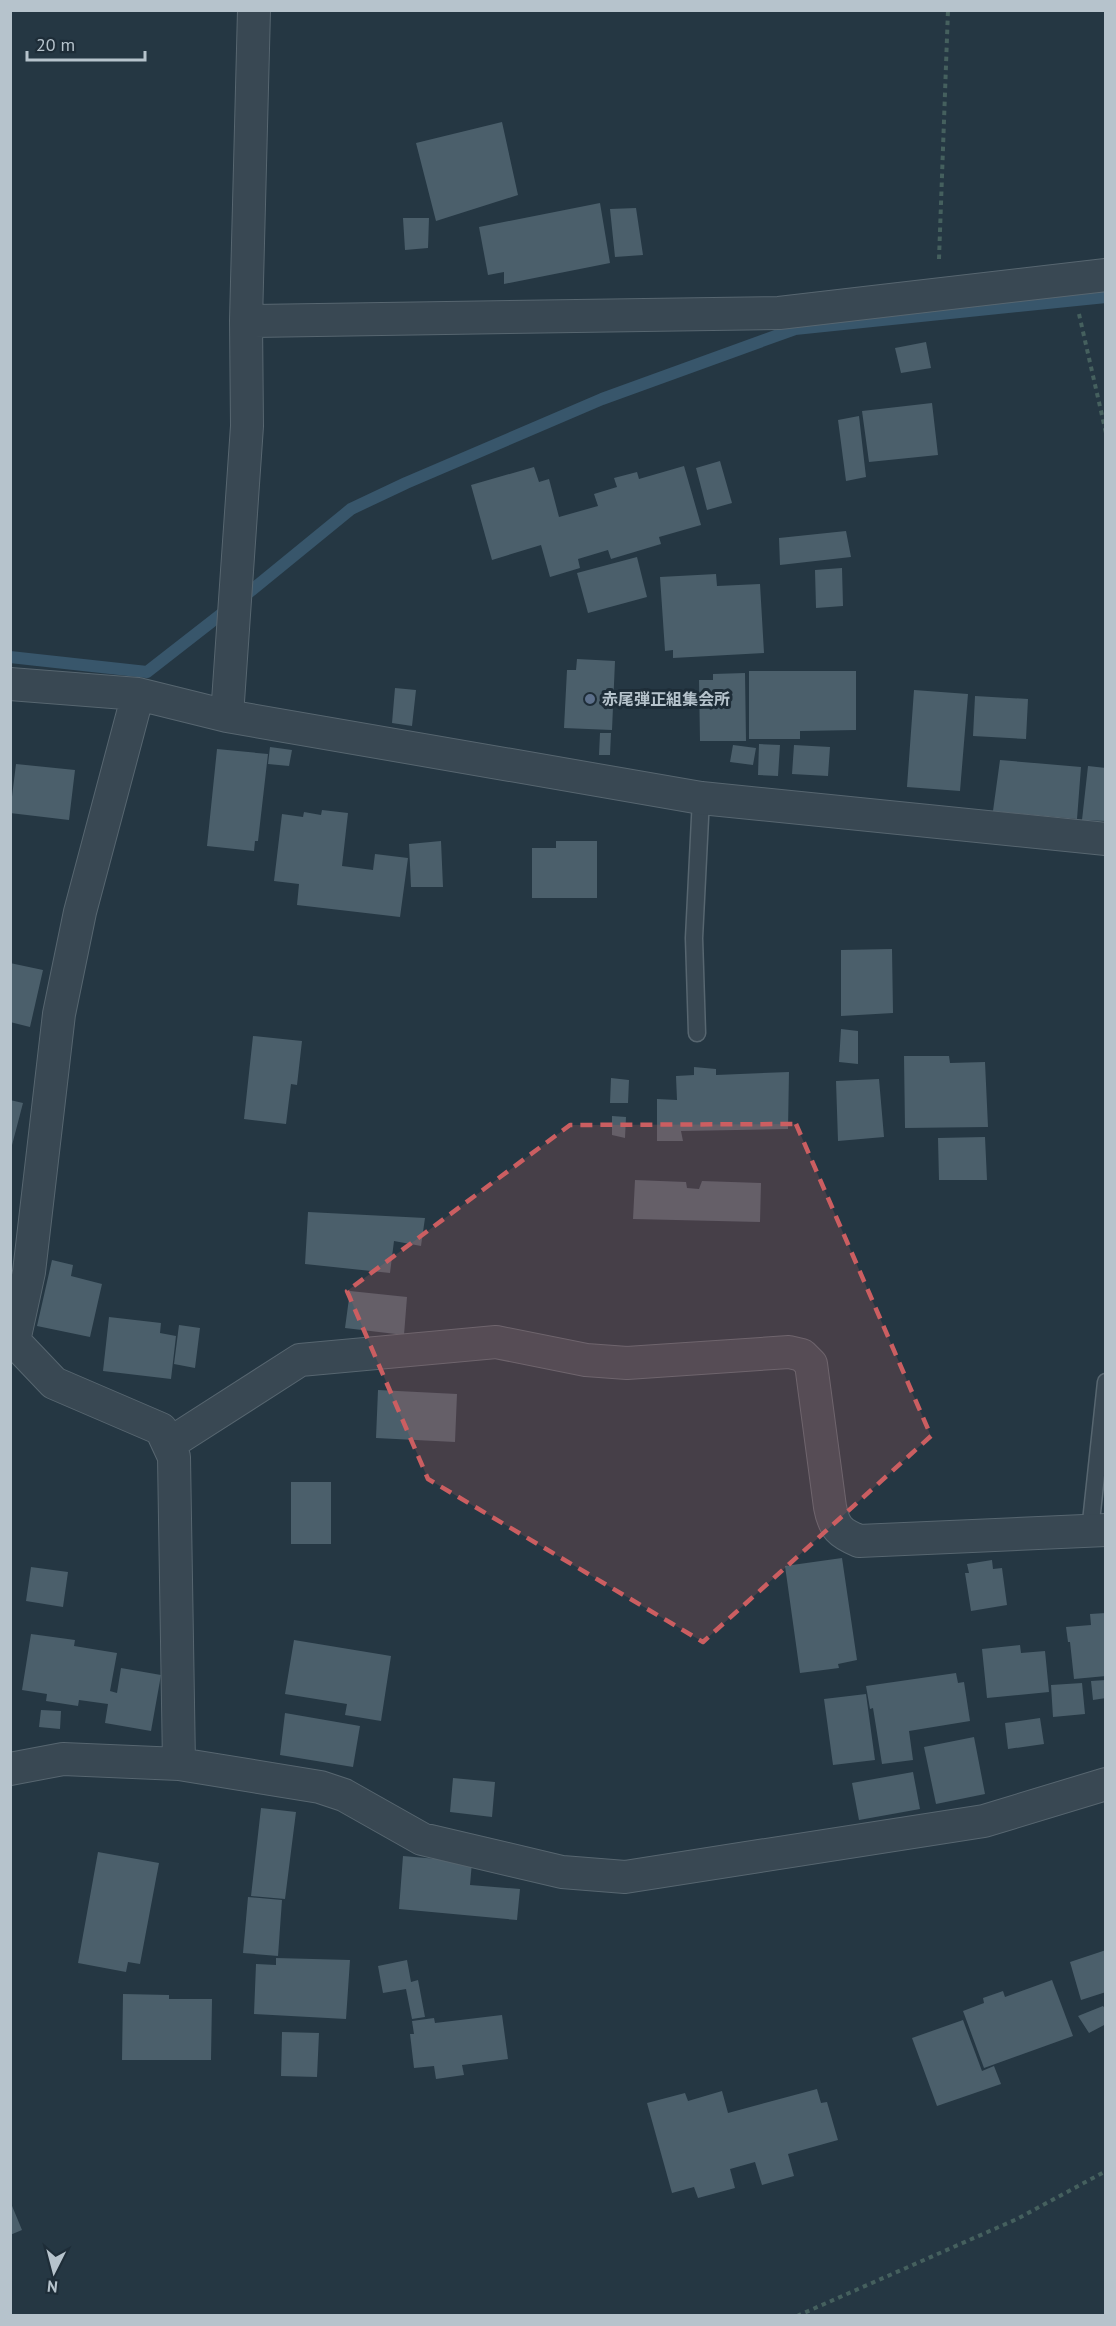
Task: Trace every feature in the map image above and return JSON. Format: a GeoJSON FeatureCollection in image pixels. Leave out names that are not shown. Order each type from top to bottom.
{"type":"FeatureCollection","features":[{"type":"Feature","properties":{"kind":"street"},"geometry":{"type":"LineString","coordinates":[[227,716],[247,426],[246,321],[254,10]]}},
{"type":"Feature","properties":{"kind":"street"},"geometry":{"type":"LineString","coordinates":[[246,321],[779,313],[1106,275]]}},
{"type":"Feature","properties":{"kind":"street"},"geometry":{"type":"LineString","coordinates":[[10,684],[138,694],[227,716],[701,798],[1106,839]]}},
{"type":"Feature","properties":{"kind":"street"},"geometry":{"type":"LineString","coordinates":[[138,694],[80,912],[59,1014],[29,1272],[12,1341],[54,1383],[161,1429],[169,1444],[174,1457],[179,1764]]}},
{"type":"Feature","properties":{"kind":"street"},"geometry":{"type":"LineString","coordinates":[[169,1444],[300,1360],[496,1342],[586,1360],[627,1363],[789,1352],[802,1355],[811,1364],[830,1507],[833,1522],[843,1535],[860,1541],[1098,1530]]}},
{"type":"Feature","properties":{"kind":"street"},"geometry":{"type":"LineString","coordinates":[[10,1769],[63,1759],[179,1764],[320,1787],[344,1795],[422,1839],[562,1872],[625,1877],[984,1821],[1106,1784]]}},
{"type":"Feature","properties":{"kind":"lane"},"geometry":{"type":"LineString","coordinates":[[697,1033],[694,938],[701,798]]}},
{"type":"Feature","properties":{"kind":"lane"},"geometry":{"type":"LineString","coordinates":[[1098,1530],[1106,1383]]}},
{"type":"Feature","properties":{"kind":"path"},"geometry":{"type":"LineString","coordinates":[[938,295],[948,10]]}},
{"type":"Feature","properties":{"kind":"path"},"geometry":{"type":"LineString","coordinates":[[1071,280],[1106,433]]}},
{"type":"Feature","properties":{"kind":"path"},"geometry":{"type":"LineString","coordinates":[[797,2316],[1017,2219],[1106,2171]]}},
{"type":"Feature","properties":{"kind":"highlighted area"},"geometry":{"type":"Polygon","coordinates":[[[796,1124],[931,1436],[703,1642],[428,1479],[347,1291],[570,1125],[796,1124]]]}},
{"type":"Feature","properties":{"kind":"building"},"geometry":{"type":"Polygon","coordinates":[[[502,122],[518,195],[436,221],[416,143],[502,122]]]}},
{"type":"Feature","properties":{"kind":"building"},"geometry":{"type":"Polygon","coordinates":[[[600,203],[610,263],[504,284],[504,272],[488,275],[479,227],[600,203]]]}},
{"type":"Feature","properties":{"kind":"building"},"geometry":{"type":"Polygon","coordinates":[[[636,208],[643,255],[615,257],[610,209],[636,208]]]}},
{"type":"Feature","properties":{"kind":"building"},"geometry":{"type":"Polygon","coordinates":[[[403,218],[429,218],[428,248],[405,250],[403,218]]]}},
{"type":"Feature","properties":{"kind":"building"},"geometry":{"type":"Polygon","coordinates":[[[926,342],[931,368],[901,373],[895,348],[926,342]]]}},
{"type":"Feature","properties":{"kind":"building"},"geometry":{"type":"Polygon","coordinates":[[[932,403],[938,455],[869,462],[862,411],[932,403]]]}},
{"type":"Feature","properties":{"kind":"building"},"geometry":{"type":"Polygon","coordinates":[[[859,416],[866,477],[846,481],[838,420],[859,416]]]}},
{"type":"Feature","properties":{"kind":"building"},"geometry":{"type":"Polygon","coordinates":[[[720,461],[732,503],[707,510],[696,468],[720,461]]]}},
{"type":"Feature","properties":{"kind":"building"},"geometry":{"type":"Polygon","coordinates":[[[684,466],[701,525],[659,537],[661,544],[611,559],[608,550],[578,559],[580,568],[550,577],[541,545],[492,560],[471,485],[534,467],[539,482],[549,479],[559,517],[598,506],[594,494],[617,487],[614,478],[637,472],[639,479],[684,466]]]}},
{"type":"Feature","properties":{"kind":"building"},"geometry":{"type":"Polygon","coordinates":[[[846,531],[851,557],[780,565],[779,538],[846,531]]]}},
{"type":"Feature","properties":{"kind":"building"},"geometry":{"type":"Polygon","coordinates":[[[637,557],[647,597],[588,613],[577,573],[637,557]]]}},
{"type":"Feature","properties":{"kind":"building"},"geometry":{"type":"Polygon","coordinates":[[[842,568],[843,606],[816,608],[815,570],[842,568]]]}},
{"type":"Feature","properties":{"kind":"building"},"geometry":{"type":"Polygon","coordinates":[[[716,574],[717,586],[760,584],[764,653],[673,658],[673,650],[665,651],[660,577],[716,574]]]}},
{"type":"Feature","properties":{"kind":"building","name":"赤尾弾正組集会所"},"geometry":{"type":"Polygon","coordinates":[[[577,659],[615,661],[612,730],[564,728],[567,670],[576,670],[577,659]]]}},
{"type":"Feature","properties":{"kind":"building"},"geometry":{"type":"Polygon","coordinates":[[[749,671],[856,671],[856,730],[800,731],[800,739],[749,739],[749,671]]]}},
{"type":"Feature","properties":{"kind":"building"},"geometry":{"type":"Polygon","coordinates":[[[745,673],[746,741],[700,741],[699,680],[713,680],[713,674],[745,673]]]}},
{"type":"Feature","properties":{"kind":"building"},"geometry":{"type":"Polygon","coordinates":[[[395,688],[416,690],[412,726],[392,723],[395,688]]]}},
{"type":"Feature","properties":{"kind":"building"},"geometry":{"type":"Polygon","coordinates":[[[914,690],[968,694],[960,791],[907,787],[914,690]]]}},
{"type":"Feature","properties":{"kind":"building"},"geometry":{"type":"Polygon","coordinates":[[[975,696],[1028,699],[1026,739],[973,736],[975,696]]]}},
{"type":"Feature","properties":{"kind":"building"},"geometry":{"type":"Polygon","coordinates":[[[600,733],[611,733],[610,755],[599,755],[600,733]]]}},
{"type":"Feature","properties":{"kind":"building"},"geometry":{"type":"Polygon","coordinates":[[[759,744],[780,745],[778,776],[758,775],[759,744]]]}},
{"type":"Feature","properties":{"kind":"building"},"geometry":{"type":"Polygon","coordinates":[[[733,745],[756,748],[753,765],[730,762],[733,745]]]}},
{"type":"Feature","properties":{"kind":"building"},"geometry":{"type":"Polygon","coordinates":[[[794,745],[830,747],[828,776],[792,774],[794,745]]]}},
{"type":"Feature","properties":{"kind":"building"},"geometry":{"type":"Polygon","coordinates":[[[270,747],[292,750],[289,766],[268,764],[270,747]]]}},
{"type":"Feature","properties":{"kind":"building"},"geometry":{"type":"Polygon","coordinates":[[[217,749],[268,754],[258,841],[255,841],[254,851],[207,846],[217,749]]]}},
{"type":"Feature","properties":{"kind":"building"},"geometry":{"type":"Polygon","coordinates":[[[1000,760],[1081,767],[1077,819],[993,811],[1000,760]]]}},
{"type":"Feature","properties":{"kind":"building"},"geometry":{"type":"Polygon","coordinates":[[[16,764],[75,770],[69,820],[10,813],[16,764]]]}},
{"type":"Feature","properties":{"kind":"building"},"geometry":{"type":"Polygon","coordinates":[[[1088,766],[1106,768],[1106,821],[1082,820],[1088,766]]]}},
{"type":"Feature","properties":{"kind":"building"},"geometry":{"type":"Polygon","coordinates":[[[322,810],[348,813],[342,866],[373,870],[375,854],[408,858],[400,917],[297,905],[299,884],[274,881],[282,814],[303,817],[304,812],[321,815],[322,810]]]}},
{"type":"Feature","properties":{"kind":"building"},"geometry":{"type":"Polygon","coordinates":[[[441,841],[443,887],[411,887],[409,844],[441,841]]]}},
{"type":"Feature","properties":{"kind":"building"},"geometry":{"type":"Polygon","coordinates":[[[556,841],[597,841],[597,898],[532,898],[532,848],[556,848],[556,841]]]}},
{"type":"Feature","properties":{"kind":"building"},"geometry":{"type":"Polygon","coordinates":[[[892,949],[893,1013],[841,1016],[841,950],[892,949]]]}},
{"type":"Feature","properties":{"kind":"building"},"geometry":{"type":"Polygon","coordinates":[[[10,963],[43,970],[30,1027],[10,1022],[10,963]]]}},
{"type":"Feature","properties":{"kind":"building"},"geometry":{"type":"Polygon","coordinates":[[[841,1029],[858,1031],[858,1064],[839,1062],[841,1029]]]}},
{"type":"Feature","properties":{"kind":"building"},"geometry":{"type":"Polygon","coordinates":[[[253,1036],[302,1041],[297,1085],[291,1084],[286,1124],[244,1119],[253,1036]]]}},
{"type":"Feature","properties":{"kind":"building"},"geometry":{"type":"Polygon","coordinates":[[[904,1056],[949,1056],[950,1063],[985,1062],[988,1127],[905,1128],[904,1056]]]}},
{"type":"Feature","properties":{"kind":"building"},"geometry":{"type":"Polygon","coordinates":[[[694,1067],[716,1069],[716,1075],[789,1072],[788,1129],[681,1131],[683,1141],[657,1141],[657,1099],[677,1100],[676,1076],[694,1075],[694,1067]]]}},
{"type":"Feature","properties":{"kind":"building"},"geometry":{"type":"Polygon","coordinates":[[[611,1078],[629,1080],[628,1103],[610,1103],[611,1078]]]}},
{"type":"Feature","properties":{"kind":"building"},"geometry":{"type":"Polygon","coordinates":[[[879,1079],[884,1137],[838,1141],[836,1081],[879,1079]]]}},
{"type":"Feature","properties":{"kind":"building"},"geometry":{"type":"Polygon","coordinates":[[[10,1100],[23,1103],[11,1149],[10,1149],[10,1100]]]}},
{"type":"Feature","properties":{"kind":"building"},"geometry":{"type":"Polygon","coordinates":[[[612,1116],[626,1117],[625,1138],[612,1135],[612,1116]]]}},
{"type":"Feature","properties":{"kind":"building"},"geometry":{"type":"Polygon","coordinates":[[[985,1137],[987,1180],[939,1180],[938,1138],[985,1137]]]}},
{"type":"Feature","properties":{"kind":"building"},"geometry":{"type":"Polygon","coordinates":[[[635,1180],[686,1182],[687,1188],[699,1189],[702,1181],[761,1183],[760,1222],[633,1219],[635,1180]]]}},
{"type":"Feature","properties":{"kind":"building"},"geometry":{"type":"Polygon","coordinates":[[[308,1212],[425,1218],[421,1246],[394,1241],[390,1273],[305,1264],[308,1212]]]}},
{"type":"Feature","properties":{"kind":"building"},"geometry":{"type":"Polygon","coordinates":[[[52,1260],[73,1265],[71,1276],[102,1284],[90,1337],[37,1326],[52,1260]]]}},
{"type":"Feature","properties":{"kind":"building"},"geometry":{"type":"Polygon","coordinates":[[[350,1291],[407,1297],[404,1335],[345,1328],[350,1291]]]}},
{"type":"Feature","properties":{"kind":"building"},"geometry":{"type":"Polygon","coordinates":[[[109,1317],[161,1323],[160,1333],[176,1336],[171,1379],[103,1371],[109,1317]]]}},
{"type":"Feature","properties":{"kind":"building"},"geometry":{"type":"Polygon","coordinates":[[[179,1325],[200,1328],[195,1368],[174,1364],[179,1325]]]}},
{"type":"Feature","properties":{"kind":"building"},"geometry":{"type":"Polygon","coordinates":[[[378,1390],[457,1394],[455,1442],[376,1438],[378,1390]]]}},
{"type":"Feature","properties":{"kind":"building"},"geometry":{"type":"Polygon","coordinates":[[[291,1482],[331,1482],[331,1544],[291,1544],[291,1482]]]}},
{"type":"Feature","properties":{"kind":"building"},"geometry":{"type":"Polygon","coordinates":[[[842,1558],[857,1660],[838,1664],[839,1668],[800,1673],[785,1566],[842,1558]]]}},
{"type":"Feature","properties":{"kind":"building"},"geometry":{"type":"Polygon","coordinates":[[[992,1560],[993,1569],[1002,1568],[1007,1605],[971,1611],[965,1573],[969,1573],[967,1564],[992,1560]]]}},
{"type":"Feature","properties":{"kind":"building"},"geometry":{"type":"Polygon","coordinates":[[[31,1567],[68,1572],[63,1607],[26,1601],[31,1567]]]}},
{"type":"Feature","properties":{"kind":"building"},"geometry":{"type":"Polygon","coordinates":[[[1106,1613],[1106,1676],[1074,1679],[1066,1627],[1091,1625],[1090,1614],[1106,1613]]]}},
{"type":"Feature","properties":{"kind":"building"},"geometry":{"type":"Polygon","coordinates":[[[31,1634],[75,1640],[74,1646],[117,1653],[110,1691],[117,1693],[121,1668],[161,1675],[151,1731],[105,1723],[108,1704],[79,1700],[78,1706],[46,1701],[47,1694],[22,1690],[31,1634]]]}},
{"type":"Feature","properties":{"kind":"building"},"geometry":{"type":"Polygon","coordinates":[[[294,1640],[391,1656],[381,1721],[345,1715],[347,1704],[285,1694],[294,1640]]]}},
{"type":"Feature","properties":{"kind":"building"},"geometry":{"type":"Polygon","coordinates":[[[1020,1645],[1021,1653],[1045,1651],[1049,1692],[987,1698],[982,1649],[1020,1645]]]}},
{"type":"Feature","properties":{"kind":"building"},"geometry":{"type":"Polygon","coordinates":[[[956,1673],[958,1683],[964,1682],[970,1721],[909,1731],[913,1760],[882,1764],[873,1708],[870,1709],[866,1686],[956,1673]]]}},
{"type":"Feature","properties":{"kind":"building"},"geometry":{"type":"Polygon","coordinates":[[[1106,1680],[1106,1698],[1093,1700],[1091,1681],[1106,1680]]]}},
{"type":"Feature","properties":{"kind":"building"},"geometry":{"type":"Polygon","coordinates":[[[1082,1683],[1085,1714],[1053,1717],[1051,1685],[1082,1683]]]}},
{"type":"Feature","properties":{"kind":"building"},"geometry":{"type":"Polygon","coordinates":[[[866,1694],[875,1760],[833,1765],[824,1699],[866,1694]]]}},
{"type":"Feature","properties":{"kind":"building"},"geometry":{"type":"Polygon","coordinates":[[[41,1710],[61,1711],[60,1729],[39,1727],[41,1710]]]}},
{"type":"Feature","properties":{"kind":"building"},"geometry":{"type":"Polygon","coordinates":[[[285,1713],[360,1726],[353,1767],[280,1755],[285,1713]]]}},
{"type":"Feature","properties":{"kind":"building"},"geometry":{"type":"Polygon","coordinates":[[[1040,1718],[1044,1744],[1008,1749],[1005,1723],[1040,1718]]]}},
{"type":"Feature","properties":{"kind":"building"},"geometry":{"type":"Polygon","coordinates":[[[974,1737],[985,1794],[936,1804],[924,1747],[974,1737]]]}},
{"type":"Feature","properties":{"kind":"building"},"geometry":{"type":"Polygon","coordinates":[[[913,1772],[920,1809],[859,1820],[852,1783],[913,1772]]]}},
{"type":"Feature","properties":{"kind":"building"},"geometry":{"type":"Polygon","coordinates":[[[453,1778],[495,1782],[492,1817],[450,1812],[453,1778]]]}},
{"type":"Feature","properties":{"kind":"building"},"geometry":{"type":"Polygon","coordinates":[[[261,1808],[296,1812],[285,1899],[251,1896],[261,1808]]]}},
{"type":"Feature","properties":{"kind":"building"},"geometry":{"type":"Polygon","coordinates":[[[98,1852],[159,1863],[140,1964],[128,1962],[126,1972],[78,1963],[98,1852]]]}},
{"type":"Feature","properties":{"kind":"building"},"geometry":{"type":"Polygon","coordinates":[[[403,1856],[472,1862],[470,1885],[520,1889],[517,1920],[399,1909],[403,1856]]]}},
{"type":"Feature","properties":{"kind":"building"},"geometry":{"type":"Polygon","coordinates":[[[248,1897],[282,1900],[278,1956],[243,1953],[248,1897]]]}},
{"type":"Feature","properties":{"kind":"building"},"geometry":{"type":"Polygon","coordinates":[[[1106,1950],[1106,1992],[1081,2000],[1070,1962],[1106,1950]]]}},
{"type":"Feature","properties":{"kind":"building"},"geometry":{"type":"Polygon","coordinates":[[[276,1958],[350,1960],[346,2019],[254,2014],[256,1964],[276,1965],[276,1958]]]}},
{"type":"Feature","properties":{"kind":"building"},"geometry":{"type":"Polygon","coordinates":[[[407,1960],[411,1982],[418,1980],[425,2017],[412,2019],[406,1989],[383,1993],[378,1966],[407,1960]]]}},
{"type":"Feature","properties":{"kind":"building"},"geometry":{"type":"Polygon","coordinates":[[[1052,1980],[1073,2036],[984,2068],[963,2011],[984,2003],[983,1998],[1003,1991],[1005,1997],[1052,1980]]]}},
{"type":"Feature","properties":{"kind":"building"},"geometry":{"type":"Polygon","coordinates":[[[123,1994],[169,1995],[169,1999],[212,1999],[211,2060],[122,2060],[123,1994]]]}},
{"type":"Feature","properties":{"kind":"building"},"geometry":{"type":"Polygon","coordinates":[[[1103,2006],[1106,2010],[1106,2024],[1089,2033],[1078,2016],[1103,2006]]]}},
{"type":"Feature","properties":{"kind":"building"},"geometry":{"type":"Polygon","coordinates":[[[502,2015],[508,2059],[462,2065],[464,2075],[436,2079],[434,2066],[414,2068],[410,2034],[414,2034],[412,2021],[434,2018],[435,2023],[502,2015]]]}},
{"type":"Feature","properties":{"kind":"building"},"geometry":{"type":"Polygon","coordinates":[[[963,2020],[982,2071],[994,2066],[1001,2084],[937,2106],[912,2038],[963,2020]]]}},
{"type":"Feature","properties":{"kind":"building"},"geometry":{"type":"Polygon","coordinates":[[[282,2032],[319,2033],[317,2077],[281,2076],[282,2032]]]}},
{"type":"Feature","properties":{"kind":"building"},"geometry":{"type":"Polygon","coordinates":[[[817,2089],[821,2103],[827,2102],[838,2140],[788,2154],[794,2176],[762,2185],[755,2162],[730,2169],[735,2188],[698,2198],[694,2187],[672,2193],[647,2103],[685,2093],[688,2101],[722,2091],[728,2113],[817,2089]]]}},
{"type":"Feature","properties":{"kind":"building"},"geometry":{"type":"Polygon","coordinates":[[[10,2201],[22,2230],[10,2235],[10,2201]]]}},
{"type":"Feature","properties":{"kind":"waterway"},"geometry":{"type":"LineString","coordinates":[[10,657],[147,672],[351,509],[602,399],[795,329],[1106,297]]}},
{"type":"Feature","properties":{"kind":"place","name":"赤尾弾正組集会所"},"geometry":{"type":"Point","coordinates":[590,699]}}]}
